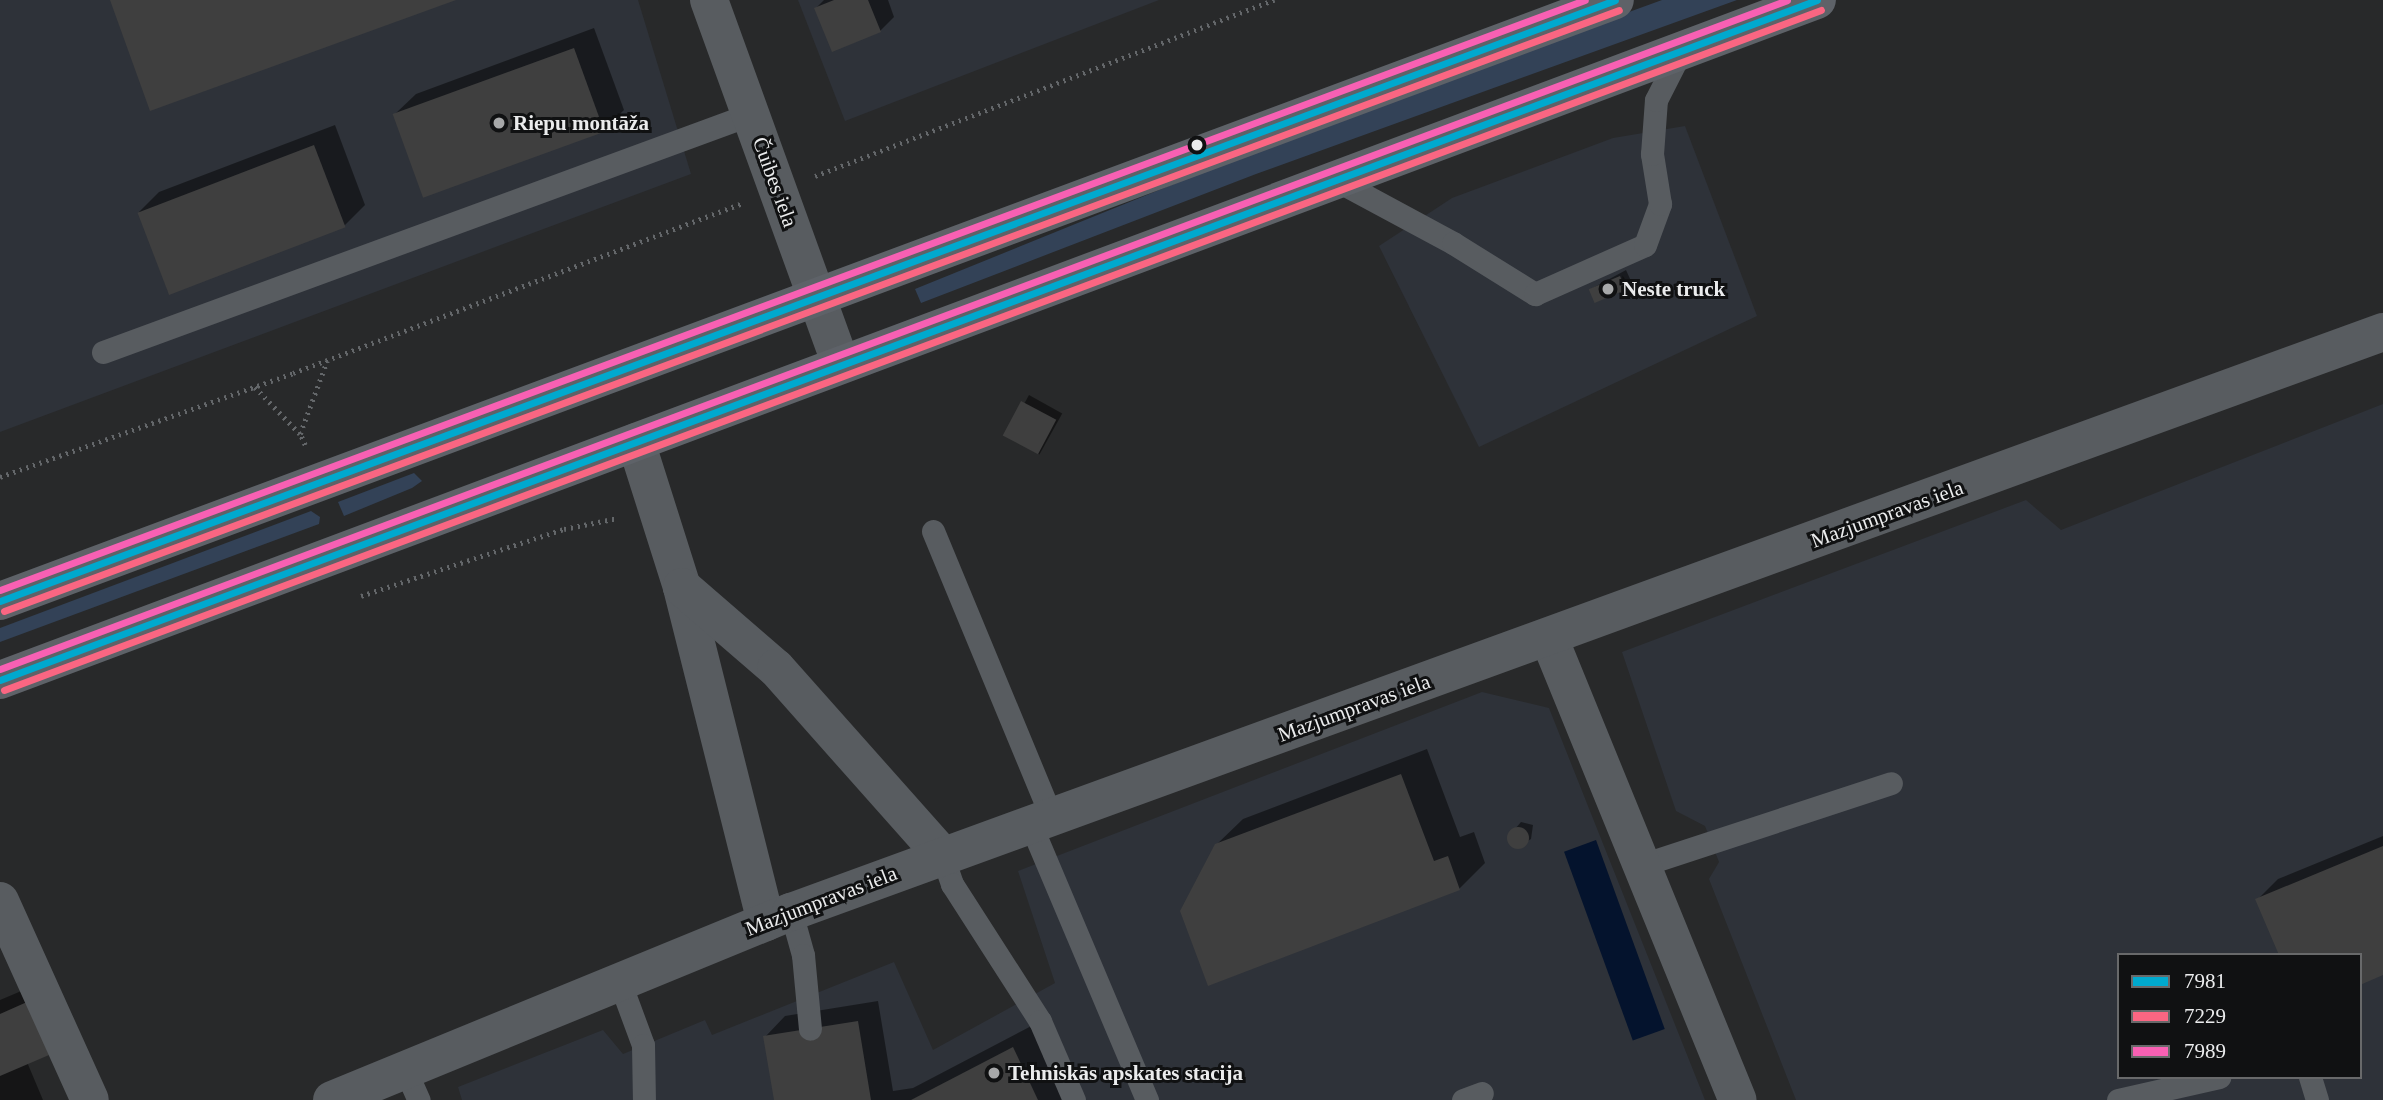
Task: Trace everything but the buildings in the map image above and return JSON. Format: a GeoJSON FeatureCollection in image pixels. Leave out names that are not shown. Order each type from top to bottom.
{"type":"FeatureCollection","features":[{"type":"Feature","properties":{"kind":"highway"},"geometry":{"type":"LineString","coordinates":[[0,601],[1615,0]]}},
{"type":"Feature","properties":{"kind":"highway"},"geometry":{"type":"LineString","coordinates":[[0,680],[1817,0]]}},
{"type":"Feature","properties":{"kind":"street","name":"Čuibes iela"},"geometry":{"type":"LineString","coordinates":[[709,0],[841,364]]}},
{"type":"Feature","properties":{"kind":"street","name":"Mazjumpravas iela"},"geometry":{"type":"LineString","coordinates":[[332,1100],[412,1084],[619,980],[942,855],[1549,638],[2383,332]]}},
{"type":"Feature","properties":{"kind":"street"},"geometry":{"type":"LineString","coordinates":[[636,442],[682,587],[778,917]]}},
{"type":"Feature","properties":{"kind":"street"},"geometry":{"type":"LineString","coordinates":[[682,587],[776,668],[942,855]]}},
{"type":"Feature","properties":{"kind":"street"},"geometry":{"type":"LineString","coordinates":[[1549,638],[1738,1100]]}},
{"type":"Feature","properties":{"kind":"street"},"geometry":{"type":"LineString","coordinates":[[0,901],[90,1100]]}},
{"type":"Feature","properties":{"kind":"lane"},"geometry":{"type":"LineString","coordinates":[[1338,181],[1453,243],[1535,294],[1645,245],[1660,204],[1652,155],[1656,100],[1681,51]]}},
{"type":"Feature","properties":{"kind":"lane"},"geometry":{"type":"LineString","coordinates":[[103,352],[751,114]]}},
{"type":"Feature","properties":{"kind":"lane"},"geometry":{"type":"LineString","coordinates":[[933,531],[1147,1100]]}},
{"type":"Feature","properties":{"kind":"lane"},"geometry":{"type":"LineString","coordinates":[[1642,865],[1891,783]]}},
{"type":"Feature","properties":{"kind":"lane"},"geometry":{"type":"LineString","coordinates":[[942,855],[952,884],[1040,1021],[1074,1100]]}},
{"type":"Feature","properties":{"kind":"lane"},"geometry":{"type":"LineString","coordinates":[[778,917],[803,955],[810,1029]]}},
{"type":"Feature","properties":{"kind":"lane"},"geometry":{"type":"LineString","coordinates":[[619,980],[643,1045],[645,1100]]}},
{"type":"Feature","properties":{"kind":"lane"},"geometry":{"type":"LineString","coordinates":[[2118,1100],[2210,1079]]}},
{"type":"Feature","properties":{"kind":"lane"},"geometry":{"type":"LineString","coordinates":[[2312,1079],[2317,1100]]}},
{"type":"Feature","properties":{"kind":"path"},"geometry":{"type":"LineString","coordinates":[[0,477],[255,387],[1274,0]]}},
{"type":"Feature","properties":{"kind":"path"},"geometry":{"type":"LineString","coordinates":[[300,434],[327,360]]}},
{"type":"Feature","properties":{"kind":"path"},"geometry":{"type":"LineString","coordinates":[[255,387],[300,434],[309,457]]}},
{"type":"Feature","properties":{"kind":"path"},"geometry":{"type":"LineString","coordinates":[[360,596],[564,529],[657,510]]}},
{"type":"Feature","properties":{"kind":"shaded area"},"geometry":{"type":"Polygon","coordinates":[[[0,0],[638,0],[691,174],[0,432],[0,0]]]}},
{"type":"Feature","properties":{"kind":"shaded area"},"geometry":{"type":"Polygon","coordinates":[[[798,0],[1159,0],[845,121],[798,0]]]}},
{"type":"Feature","properties":{"kind":"shaded area"},"geometry":{"type":"Polygon","coordinates":[[[1662,0],[1737,0],[1256,174],[921,303],[915,289],[1327,122],[1662,0]]]}},
{"type":"Feature","properties":{"kind":"shaded area"},"geometry":{"type":"Polygon","coordinates":[[[1685,126],[1757,316],[1479,447],[1379,246],[1452,198],[1613,138],[1685,126]]]}},
{"type":"Feature","properties":{"kind":"shaded area"},"geometry":{"type":"Polygon","coordinates":[[[2383,404],[2383,1100],[1796,1100],[1709,879],[1719,862],[1705,826],[1676,811],[1622,652],[2026,500],[2061,530],[2383,404]]]}},
{"type":"Feature","properties":{"kind":"shaded area"},"geometry":{"type":"Polygon","coordinates":[[[414,473],[422,481],[412,488],[344,516],[338,502],[414,473]]]}},
{"type":"Feature","properties":{"kind":"shaded area"},"geometry":{"type":"Polygon","coordinates":[[[311,511],[320,517],[319,524],[0,642],[0,628],[311,511]]]}},
{"type":"Feature","properties":{"kind":"shaded area"},"geometry":{"type":"Polygon","coordinates":[[[1482,692],[1549,708],[1705,1100],[462,1100],[458,1087],[603,1030],[623,1054],[705,1020],[712,1035],[894,962],[933,1050],[1055,983],[1018,871],[1482,692]]]}},
{"type":"Feature","properties":{"kind":"shaded area"},"geometry":{"type":"Polygon","coordinates":[[[1596,840],[1665,1029],[1633,1041],[1564,852],[1596,840]]]}},
{"type":"Feature","properties":{"kind":"transit line","name":"7989"},"geometry":{"type":"LineString","coordinates":[[0,590],[1585,0]]}},
{"type":"Feature","properties":{"kind":"transit line","name":"7981"},"geometry":{"type":"LineString","coordinates":[[0,601],[1615,0]]}},
{"type":"Feature","properties":{"kind":"transit line","name":"7989"},"geometry":{"type":"LineString","coordinates":[[0,669],[1787,0]]}},
{"type":"Feature","properties":{"kind":"transit line","name":"7981"},"geometry":{"type":"LineString","coordinates":[[0,680],[1817,0]]}},
{"type":"Feature","properties":{"kind":"transit line","name":"7229"},"geometry":{"type":"LineString","coordinates":[[4,611],[1619,10]]}},
{"type":"Feature","properties":{"kind":"transit line","name":"7229"},"geometry":{"type":"LineString","coordinates":[[4,690],[1821,10]]}},
{"type":"Feature","properties":{"kind":"place","name":"Riepu montāža"},"geometry":{"type":"Point","coordinates":[499,123]}},
{"type":"Feature","properties":{"kind":"place","name":"Neste truck"},"geometry":{"type":"Point","coordinates":[1608,289]}},
{"type":"Feature","properties":{"kind":"place","name":"Tehniskās apskates stacija"},"geometry":{"type":"Point","coordinates":[994,1073]}}]}
